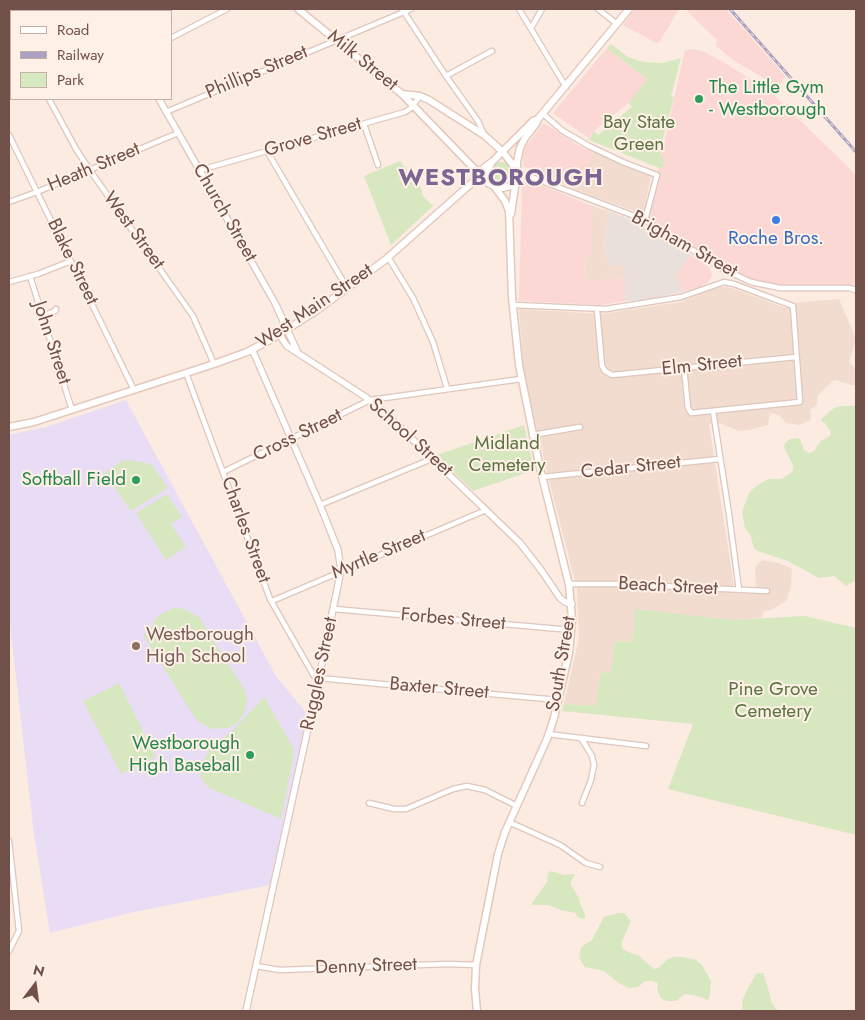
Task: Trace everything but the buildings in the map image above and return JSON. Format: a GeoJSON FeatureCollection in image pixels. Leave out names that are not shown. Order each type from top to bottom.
{"type":"FeatureCollection","features":[{"type":"Feature","properties":{"kind":"main road","name":"Milk Street"},"geometry":{"type":"LineString","coordinates":[[298,9],[402,94],[448,141],[478,176],[492,185]]}},
{"type":"Feature","properties":{"kind":"main road"},"geometry":{"type":"LineString","coordinates":[[540,116],[629,9]]}},
{"type":"Feature","properties":{"kind":"main road","name":"Milk Street"},"geometry":{"type":"LineString","coordinates":[[402,94],[420,96],[429,100],[484,135],[510,161]]}},
{"type":"Feature","properties":{"kind":"main road","name":"West Main Street"},"geometry":{"type":"LineString","coordinates":[[9,428],[34,422],[214,364],[252,349],[287,330],[348,288],[388,257],[478,176],[480,171],[503,152],[540,116]]}},
{"type":"Feature","properties":{"kind":"main road","name":"South Street"},"geometry":{"type":"LineString","coordinates":[[477,1011],[475,989],[476,965],[498,854],[509,822],[548,734],[569,653],[571,630],[572,604],[569,584],[532,435],[521,379],[512,305],[510,221],[519,150],[540,116]]}},
{"type":"Feature","properties":{"kind":"main road"},"geometry":{"type":"LineString","coordinates":[[492,142],[503,144],[514,140]]}},
{"type":"Feature","properties":{"kind":"main road"},"geometry":{"type":"LineString","coordinates":[[502,158],[510,161],[516,174],[508,187],[501,188],[492,185],[487,172],[492,162],[502,158]]}},
{"type":"Feature","properties":{"kind":"main road","name":"South Street"},"geometry":{"type":"LineString","coordinates":[[492,185],[507,204],[510,221]]}},
{"type":"Feature","properties":{"kind":"street"},"geometry":{"type":"LineString","coordinates":[[107,10],[113,9]]}},
{"type":"Feature","properties":{"kind":"street"},"geometry":{"type":"LineString","coordinates":[[172,37],[227,9]]}},
{"type":"Feature","properties":{"kind":"street","name":"Phillips Street"},"geometry":{"type":"LineString","coordinates":[[166,112],[403,10],[411,9]]}},
{"type":"Feature","properties":{"kind":"street"},"geometry":{"type":"LineString","coordinates":[[519,9],[566,87]]}},
{"type":"Feature","properties":{"kind":"street"},"geometry":{"type":"LineString","coordinates":[[531,28],[542,9]]}},
{"type":"Feature","properties":{"kind":"street"},"geometry":{"type":"LineString","coordinates":[[598,9],[617,24]]}},
{"type":"Feature","properties":{"kind":"street"},"geometry":{"type":"LineString","coordinates":[[403,10],[446,76],[478,120],[484,135]]}},
{"type":"Feature","properties":{"kind":"street"},"geometry":{"type":"LineString","coordinates":[[446,76],[492,51]]}},
{"type":"Feature","properties":{"kind":"street","name":"Grove Street"},"geometry":{"type":"LineString","coordinates":[[200,170],[405,112],[420,96]]}},
{"type":"Feature","properties":{"kind":"street","name":"West Street"},"geometry":{"type":"LineString","coordinates":[[50,100],[89,170],[193,316],[214,364]]}},
{"type":"Feature","properties":{"kind":"street","name":"Church Street"},"geometry":{"type":"LineString","coordinates":[[160,100],[275,303],[287,330]]}},
{"type":"Feature","properties":{"kind":"street"},"geometry":{"type":"LineString","coordinates":[[540,116],[618,161],[657,174],[644,220]]}},
{"type":"Feature","properties":{"kind":"street"},"geometry":{"type":"LineString","coordinates":[[364,124],[378,165]]}},
{"type":"Feature","properties":{"kind":"street","name":"Heath Street"},"geometry":{"type":"LineString","coordinates":[[9,202],[178,133]]}},
{"type":"Feature","properties":{"kind":"street","name":"Blake Street"},"geometry":{"type":"LineString","coordinates":[[9,135],[134,390]]}},
{"type":"Feature","properties":{"kind":"street"},"geometry":{"type":"LineString","coordinates":[[267,151],[348,288]]}},
{"type":"Feature","properties":{"kind":"street"},"geometry":{"type":"LineString","coordinates":[[545,182],[550,172]]}},
{"type":"Feature","properties":{"kind":"street","name":"Brigham Street"},"geometry":{"type":"LineString","coordinates":[[516,174],[524,174],[644,220],[721,268],[752,282],[780,288],[849,288],[856,290]]}},
{"type":"Feature","properties":{"kind":"street"},"geometry":{"type":"LineString","coordinates":[[388,257],[413,298],[433,342],[447,388]]}},
{"type":"Feature","properties":{"kind":"street"},"geometry":{"type":"LineString","coordinates":[[9,282],[71,260]]}},
{"type":"Feature","properties":{"kind":"street","name":"John Street"},"geometry":{"type":"LineString","coordinates":[[30,276],[72,410]]}},
{"type":"Feature","properties":{"kind":"street"},"geometry":{"type":"LineString","coordinates":[[512,305],[597,310],[681,297],[724,282],[793,306],[800,402],[689,412],[684,368]]}},
{"type":"Feature","properties":{"kind":"street"},"geometry":{"type":"LineString","coordinates":[[42,316],[56,311],[56,309]]}},
{"type":"Feature","properties":{"kind":"street","name":"Elm Street"},"geometry":{"type":"LineString","coordinates":[[597,310],[602,363],[603,368],[608,373],[617,375],[796,357]]}},
{"type":"Feature","properties":{"kind":"street"},"geometry":{"type":"LineString","coordinates":[[287,330],[297,352]]}},
{"type":"Feature","properties":{"kind":"street","name":"School Street"},"geometry":{"type":"LineString","coordinates":[[279,334],[287,346],[370,400],[382,410],[434,458],[528,552],[560,598],[572,604]]}},
{"type":"Feature","properties":{"kind":"street","name":"Ruggles Street"},"geometry":{"type":"LineString","coordinates":[[246,1011],[341,570],[338,550],[320,505],[252,349]]}},
{"type":"Feature","properties":{"kind":"street","name":"Charles Street"},"geometry":{"type":"LineString","coordinates":[[186,373],[272,602],[314,676],[319,678]]}},
{"type":"Feature","properties":{"kind":"street","name":"Cross Street"},"geometry":{"type":"LineString","coordinates":[[223,472],[370,400],[521,379]]}},
{"type":"Feature","properties":{"kind":"street"},"geometry":{"type":"LineString","coordinates":[[713,411],[730,514],[739,590]]}},
{"type":"Feature","properties":{"kind":"street"},"geometry":{"type":"LineString","coordinates":[[532,435],[580,427]]}},
{"type":"Feature","properties":{"kind":"street"},"geometry":{"type":"LineString","coordinates":[[320,505],[434,458]]}},
{"type":"Feature","properties":{"kind":"street","name":"Cedar Street"},"geometry":{"type":"LineString","coordinates":[[542,477],[720,459]]}},
{"type":"Feature","properties":{"kind":"street","name":"Myrtle Street"},"geometry":{"type":"LineString","coordinates":[[272,602],[341,570],[486,510]]}},
{"type":"Feature","properties":{"kind":"street","name":"Beach Street"},"geometry":{"type":"LineString","coordinates":[[569,584],[767,591]]}},
{"type":"Feature","properties":{"kind":"street","name":"Forbes Street"},"geometry":{"type":"LineString","coordinates":[[334,609],[571,630]]}},
{"type":"Feature","properties":{"kind":"street","name":"Baxter Street"},"geometry":{"type":"LineString","coordinates":[[319,678],[558,700]]}},
{"type":"Feature","properties":{"kind":"street"},"geometry":{"type":"LineString","coordinates":[[548,734],[646,746]]}},
{"type":"Feature","properties":{"kind":"street"},"geometry":{"type":"LineString","coordinates":[[581,738],[592,756],[594,765],[591,780],[582,803]]}},
{"type":"Feature","properties":{"kind":"street"},"geometry":{"type":"LineString","coordinates":[[369,803],[394,809],[412,808],[453,789],[467,786],[486,790],[517,806]]}},
{"type":"Feature","properties":{"kind":"street"},"geometry":{"type":"LineString","coordinates":[[509,822],[560,845],[586,863],[600,867]]}},
{"type":"Feature","properties":{"kind":"street"},"geometry":{"type":"LineString","coordinates":[[9,841],[19,931],[9,951]]}},
{"type":"Feature","properties":{"kind":"street","name":"Denny Street"},"geometry":{"type":"LineString","coordinates":[[256,966],[280,970],[448,964],[476,965]]}},
{"type":"Feature","properties":{"kind":"shaded area"},"geometry":{"type":"Polygon","coordinates":[[[635,9],[679,9],[658,44],[623,25],[635,9]]]}},
{"type":"Feature","properties":{"kind":"shaded area"},"geometry":{"type":"Polygon","coordinates":[[[685,9],[726,9],[785,76],[779,87],[733,60],[716,46],[717,40],[685,9]]]}},
{"type":"Feature","properties":{"kind":"shaded area"},"geometry":{"type":"Polygon","coordinates":[[[607,48],[647,79],[632,100],[594,131],[589,138],[553,113],[607,48]]]}},
{"type":"Feature","properties":{"kind":"shaded area"},"geometry":{"type":"Polygon","coordinates":[[[694,49],[722,61],[773,94],[856,175],[856,290],[780,288],[751,282],[721,268],[645,220],[685,50],[694,49]]]}},
{"type":"Feature","properties":{"kind":"shaded area"},"geometry":{"type":"Polygon","coordinates":[[[544,123],[576,144],[593,152],[576,190],[523,166],[523,154],[526,146],[544,123]]]}},
{"type":"Feature","properties":{"kind":"shaded area"},"geometry":{"type":"Polygon","coordinates":[[[593,152],[651,176],[643,214],[576,190],[593,152]]]}},
{"type":"Feature","properties":{"kind":"shaded area"},"geometry":{"type":"Polygon","coordinates":[[[522,182],[544,186],[592,206],[592,256],[585,256],[586,282],[625,278],[625,301],[601,305],[519,301],[522,182]]]}},
{"type":"Feature","properties":{"kind":"shaded area"},"geometry":{"type":"Polygon","coordinates":[[[592,206],[609,211],[604,245],[609,265],[625,266],[625,278],[586,282],[585,256],[592,256],[592,206]]]}},
{"type":"Feature","properties":{"kind":"shaded area"},"geometry":{"type":"Polygon","coordinates":[[[609,211],[644,225],[691,255],[676,275],[682,292],[644,300],[625,301],[625,266],[609,266],[604,245],[609,211]]]}},
{"type":"Feature","properties":{"kind":"shaded area"},"geometry":{"type":"Polygon","coordinates":[[[691,255],[710,268],[712,275],[708,282],[699,288],[682,292],[676,275],[691,255]]]}},
{"type":"Feature","properties":{"kind":"shaded area"},"geometry":{"type":"Polygon","coordinates":[[[732,288],[785,308],[795,303],[839,299],[856,339],[849,362],[856,369],[856,386],[834,380],[818,395],[817,405],[810,410],[811,420],[799,425],[786,423],[779,415],[770,413],[768,425],[753,429],[739,431],[719,423],[709,424],[735,594],[756,594],[755,567],[762,560],[779,563],[792,569],[791,587],[786,601],[773,609],[763,612],[761,618],[733,620],[633,642],[615,641],[610,674],[601,672],[595,707],[564,704],[579,638],[577,589],[524,374],[519,309],[601,314],[681,302],[711,289],[732,288]]]}},
{"type":"Feature","properties":{"kind":"shaded area","name":"Westborough High School"},"geometry":{"type":"Polygon","coordinates":[[[126,400],[276,676],[307,714],[270,885],[134,912],[50,933],[34,835],[9,616],[9,435],[46,427],[126,400]]]}},
{"type":"Feature","properties":{"kind":"green space","name":"Bay State Green"},"geometry":{"type":"Polygon","coordinates":[[[611,44],[628,57],[643,62],[663,63],[681,58],[671,96],[674,97],[661,146],[661,155],[664,160],[662,169],[589,140],[594,131],[598,135],[632,107],[629,103],[647,79],[607,48],[611,44]]]}},
{"type":"Feature","properties":{"kind":"green space"},"geometry":{"type":"Polygon","coordinates":[[[400,161],[422,190],[422,195],[433,206],[391,245],[364,176],[400,161]]]}},
{"type":"Feature","properties":{"kind":"green space"},"geometry":{"type":"Polygon","coordinates":[[[501,162],[509,165],[512,173],[509,181],[501,184],[493,181],[490,173],[493,165],[501,162]]]}},
{"type":"Feature","properties":{"kind":"green space"},"geometry":{"type":"Polygon","coordinates":[[[856,406],[856,580],[846,586],[834,576],[819,578],[788,561],[758,551],[754,548],[750,534],[745,528],[742,512],[749,493],[755,487],[768,479],[781,479],[793,470],[793,465],[784,447],[785,443],[790,439],[800,439],[804,450],[810,453],[814,451],[821,441],[830,436],[831,432],[825,423],[821,421],[822,418],[834,408],[856,406]]]}},
{"type":"Feature","properties":{"kind":"green space","name":"Midland Cemetery"},"geometry":{"type":"Polygon","coordinates":[[[524,425],[534,470],[473,491],[437,455],[524,425]]]}},
{"type":"Feature","properties":{"kind":"green space","name":"Softball Field"},"geometry":{"type":"Polygon","coordinates":[[[129,460],[151,464],[168,488],[131,511],[104,473],[122,461],[129,460]]]}},
{"type":"Feature","properties":{"kind":"green space"},"geometry":{"type":"Polygon","coordinates":[[[167,494],[182,517],[171,524],[186,547],[166,560],[136,513],[167,494]]]}},
{"type":"Feature","properties":{"kind":"green space"},"geometry":{"type":"Polygon","coordinates":[[[173,608],[184,609],[199,617],[245,691],[247,702],[244,713],[238,722],[228,728],[212,729],[197,721],[143,635],[147,632],[149,634],[158,616],[173,608]]]}},
{"type":"Feature","properties":{"kind":"green space","name":"Pine Grove Cemetery"},"geometry":{"type":"Polygon","coordinates":[[[635,609],[733,620],[805,616],[856,628],[856,835],[668,789],[693,724],[562,711],[564,704],[595,706],[601,672],[610,673],[615,641],[633,642],[635,609]]]}},
{"type":"Feature","properties":{"kind":"green space"},"geometry":{"type":"Polygon","coordinates":[[[119,683],[156,757],[121,774],[83,701],[119,683]]]}},
{"type":"Feature","properties":{"kind":"green space","name":"Westborough High Baseball"},"geometry":{"type":"Polygon","coordinates":[[[264,697],[294,749],[281,819],[209,788],[201,778],[199,768],[209,750],[234,729],[264,697]]]}},
{"type":"Feature","properties":{"kind":"green space"},"geometry":{"type":"Polygon","coordinates":[[[551,871],[564,875],[575,875],[571,885],[579,898],[585,919],[579,918],[575,913],[548,905],[531,905],[547,882],[548,873],[551,871]]]}},
{"type":"Feature","properties":{"kind":"green space"},"geometry":{"type":"Polygon","coordinates":[[[624,913],[631,921],[622,941],[622,948],[639,956],[654,969],[658,968],[668,959],[675,957],[696,960],[702,965],[711,981],[708,1000],[685,994],[676,1001],[667,1001],[661,998],[657,989],[658,983],[645,981],[638,987],[629,988],[617,982],[604,971],[585,967],[579,958],[581,947],[592,940],[604,917],[624,913]]]}},
{"type":"Feature","properties":{"kind":"green space"},"geometry":{"type":"Polygon","coordinates":[[[763,973],[772,1003],[776,1009],[781,1011],[742,1011],[743,999],[756,974],[763,973]]]}},
{"type":"Feature","properties":{"kind":"railway"},"geometry":{"type":"LineString","coordinates":[[730,9],[856,152]]}},
{"type":"Feature","properties":{"kind":"place","name":"The Little Gym - Westborough"},"geometry":{"type":"Point","coordinates":[699,99]}},
{"type":"Feature","properties":{"kind":"place","name":"Roche Bros."},"geometry":{"type":"Point","coordinates":[776,220]}},
{"type":"Feature","properties":{"kind":"place","name":"Softball Field"},"geometry":{"type":"Point","coordinates":[136,480]}},
{"type":"Feature","properties":{"kind":"place","name":"Westborough High School"},"geometry":{"type":"Point","coordinates":[136,646]}},
{"type":"Feature","properties":{"kind":"place","name":"Westborough High Baseball"},"geometry":{"type":"Point","coordinates":[250,755]}},
{"type":"Feature","properties":{"kind":"district","name":"WESTBOROUGH"},"geometry":{"type":"Point","coordinates":[501,179]}}]}
